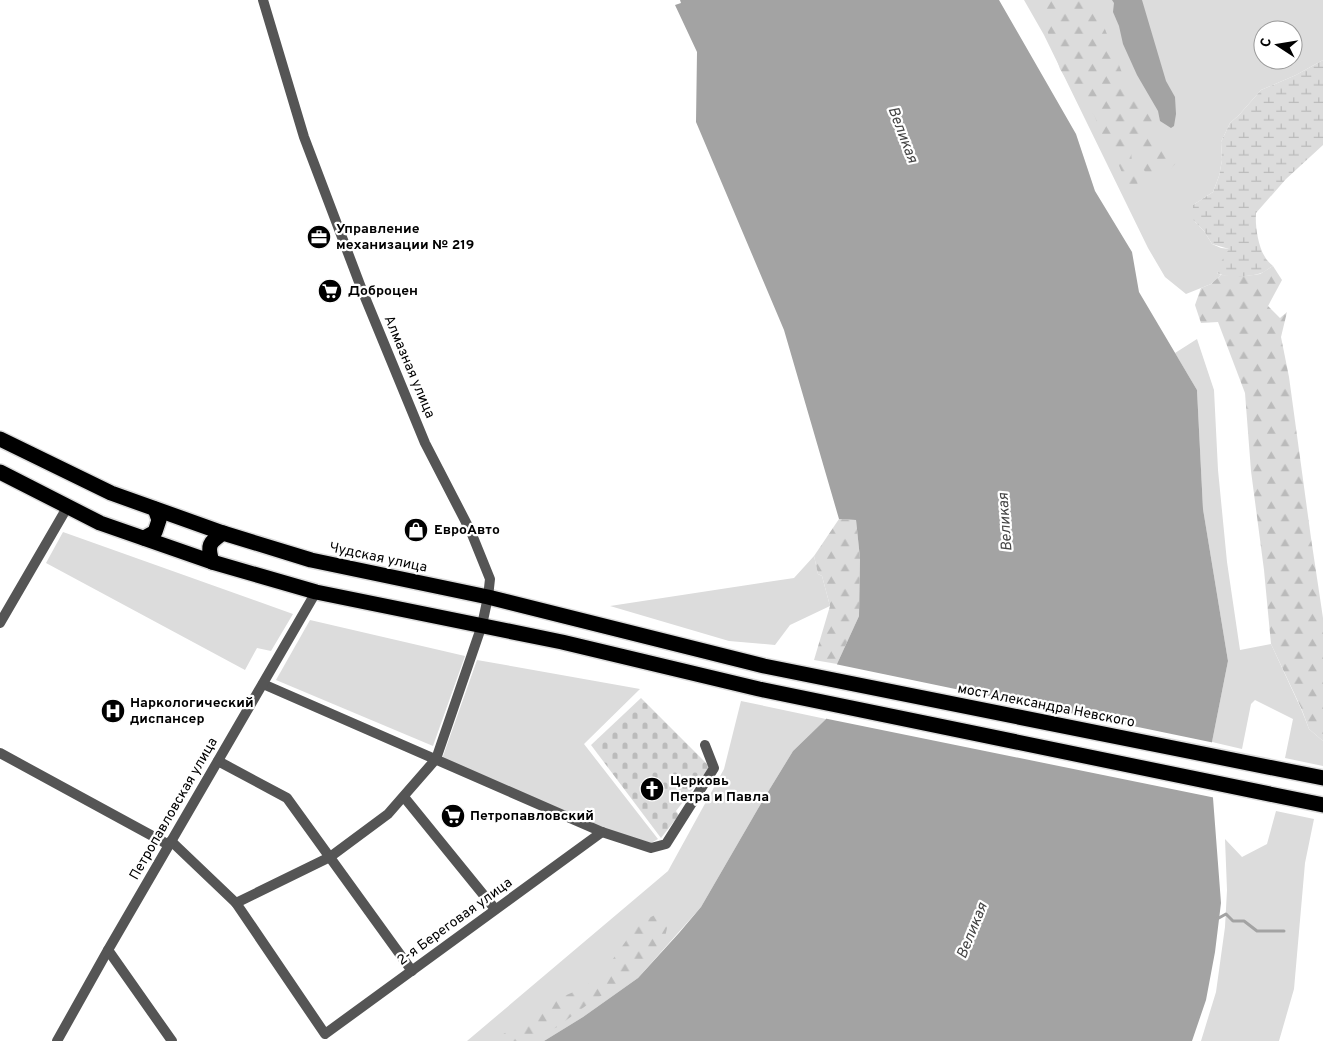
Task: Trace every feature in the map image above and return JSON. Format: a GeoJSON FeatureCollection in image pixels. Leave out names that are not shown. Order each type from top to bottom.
{"type":"FeatureCollection","features":[{"type":"Feature","properties":{"kind":"highway","name":"Чудская улица"},"geometry":{"type":"LineString","coordinates":[[0,439],[111,493],[223,533],[311,560],[488,597],[764,666]]}},
{"type":"Feature","properties":{"kind":"highway"},"geometry":{"type":"LineString","coordinates":[[0,472],[100,522],[212,562],[316,592],[562,642],[759,689],[1320,805]]}},
{"type":"Feature","properties":{"kind":"highway"},"geometry":{"type":"LineString","coordinates":[[144,538],[155,532],[159,520],[155,509]]}},
{"type":"Feature","properties":{"kind":"highway"},"geometry":{"type":"LineString","coordinates":[[212,562],[209,551],[212,541],[223,533]]}},
{"type":"Feature","properties":{"kind":"highway","name":"мост Александра Невского"},"geometry":{"type":"LineString","coordinates":[[764,666],[1323,777]]}},
{"type":"Feature","properties":{"kind":"street","name":"Алмазная улица"},"geometry":{"type":"LineString","coordinates":[[264,0],[304,137],[362,290],[425,443],[471,532],[490,579],[482,625],[436,759]]}},
{"type":"Feature","properties":{"kind":"street"},"geometry":{"type":"LineString","coordinates":[[0,623],[68,506]]}},
{"type":"Feature","properties":{"kind":"street","name":"Петропавловская улица"},"geometry":{"type":"LineString","coordinates":[[57,1041],[316,592]]}},
{"type":"Feature","properties":{"kind":"street"},"geometry":{"type":"LineString","coordinates":[[263,684],[602,832],[651,848],[666,844],[714,768],[705,746]]}},
{"type":"Feature","properties":{"kind":"street"},"geometry":{"type":"LineString","coordinates":[[0,753],[170,843],[236,903],[330,857],[388,814],[436,759]]}},
{"type":"Feature","properties":{"kind":"street"},"geometry":{"type":"LineString","coordinates":[[218,761],[287,798],[412,971]]}},
{"type":"Feature","properties":{"kind":"street"},"geometry":{"type":"LineString","coordinates":[[404,797],[496,910]]}},
{"type":"Feature","properties":{"kind":"street","name":"2-я Береговая улица"},"geometry":{"type":"LineString","coordinates":[[236,903],[325,1034],[602,832]]}},
{"type":"Feature","properties":{"kind":"street"},"geometry":{"type":"LineString","coordinates":[[108,950],[172,1041]]}},
{"type":"Feature","properties":{"kind":"green space"},"geometry":{"type":"Polygon","coordinates":[[[1024,0],[1323,0],[1323,60],[1296,75],[1261,90],[1230,123],[1221,142],[1222,160],[1213,192],[1193,205],[1193,220],[1204,231],[1212,244],[1230,249],[1217,273],[1221,275],[1211,284],[1186,294],[1165,277],[1148,248],[1044,35],[1024,0]]]}},
{"type":"Feature","properties":{"kind":"green space"},"geometry":{"type":"Polygon","coordinates":[[[1037,0],[1096,0],[1103,24],[1126,83],[1142,96],[1152,113],[1155,138],[1163,145],[1178,150],[1178,161],[1166,174],[1149,176],[1142,168],[1135,142],[1131,154],[1138,190],[1133,191],[1128,187],[1094,115],[1078,98],[1060,69],[1037,0]]]}},
{"type":"Feature","properties":{"kind":"green space"},"geometry":{"type":"Polygon","coordinates":[[[1323,60],[1323,145],[1286,179],[1256,213],[1260,247],[1273,266],[1262,273],[1249,276],[1221,275],[1217,273],[1219,265],[1229,249],[1212,244],[1204,231],[1193,220],[1193,205],[1213,192],[1222,160],[1221,142],[1230,123],[1261,90],[1296,75],[1323,60]]]}},
{"type":"Feature","properties":{"kind":"green space"},"geometry":{"type":"Polygon","coordinates":[[[1273,266],[1282,280],[1268,306],[1280,318],[1287,312],[1281,337],[1289,377],[1323,618],[1323,741],[1309,729],[1271,644],[1264,570],[1251,471],[1245,393],[1218,322],[1201,323],[1195,305],[1201,288],[1211,284],[1221,275],[1246,276],[1260,274],[1273,266]]]}},
{"type":"Feature","properties":{"kind":"green space"},"geometry":{"type":"Polygon","coordinates":[[[1197,339],[1214,390],[1218,470],[1227,562],[1240,650],[1271,644],[1309,729],[1323,741],[1323,766],[1285,758],[1293,719],[1255,700],[1251,704],[1242,749],[1212,742],[1228,661],[1203,509],[1197,390],[1175,353],[1197,339]]]}},
{"type":"Feature","properties":{"kind":"green space"},"geometry":{"type":"Polygon","coordinates":[[[839,519],[856,520],[860,558],[859,616],[837,664],[814,660],[830,606],[822,576],[818,574],[814,556],[839,519]]]}},
{"type":"Feature","properties":{"kind":"green space"},"geometry":{"type":"Polygon","coordinates":[[[63,532],[293,614],[271,651],[257,648],[245,670],[46,563],[63,532]]]}},
{"type":"Feature","properties":{"kind":"green space"},"geometry":{"type":"Polygon","coordinates":[[[814,556],[818,574],[822,576],[830,606],[790,625],[775,645],[729,641],[610,606],[794,578],[814,556]]]}},
{"type":"Feature","properties":{"kind":"green space"},"geometry":{"type":"Polygon","coordinates":[[[310,620],[465,656],[433,746],[276,680],[310,620]]]}},
{"type":"Feature","properties":{"kind":"green space"},"geometry":{"type":"Polygon","coordinates":[[[477,660],[640,689],[584,744],[658,839],[646,846],[442,759],[477,660]]]}},
{"type":"Feature","properties":{"kind":"green space"},"geometry":{"type":"Polygon","coordinates":[[[641,698],[710,767],[676,811],[679,815],[661,838],[591,745],[641,698]]]}},
{"type":"Feature","properties":{"kind":"green space"},"geometry":{"type":"Polygon","coordinates":[[[741,701],[826,719],[793,751],[701,907],[638,978],[583,1017],[544,1041],[467,1041],[668,871],[724,769],[741,701]]]}},
{"type":"Feature","properties":{"kind":"green space"},"geometry":{"type":"Polygon","coordinates":[[[1276,811],[1314,819],[1305,863],[1294,989],[1279,1041],[1201,1041],[1216,992],[1225,927],[1227,890],[1225,839],[1242,857],[1267,844],[1276,811]]]}},
{"type":"Feature","properties":{"kind":"green space"},"geometry":{"type":"Polygon","coordinates":[[[655,915],[664,919],[667,928],[665,937],[648,961],[620,986],[595,999],[557,1027],[532,1041],[492,1041],[548,1004],[590,983],[603,972],[630,935],[646,920],[655,915]]]}},
{"type":"Feature","properties":{"kind":"water","name":"Великая"},"geometry":{"type":"Polygon","coordinates":[[[680,0],[999,0],[1076,134],[1095,191],[1132,252],[1139,292],[1197,390],[1203,509],[1228,661],[1212,742],[1213,798],[1221,903],[1215,952],[1206,1000],[1192,1041],[544,1041],[583,1017],[638,978],[701,907],[793,751],[826,719],[837,664],[859,616],[860,558],[856,520],[839,519],[784,330],[696,122],[697,52],[675,5],[681,3],[680,0]]]}},
{"type":"Feature","properties":{"kind":"water"},"geometry":{"type":"Polygon","coordinates":[[[1112,0],[1142,0],[1166,81],[1175,97],[1176,114],[1174,126],[1171,128],[1160,121],[1158,111],[1137,75],[1123,44],[1119,26],[1113,12],[1114,3],[1112,0]]]}},
{"type":"Feature","properties":{"kind":"pier"},"geometry":{"type":"Polygon","coordinates":[[[835,664],[1215,743],[1216,798],[823,718],[835,664]]]}},
{"type":"Feature","properties":{"kind":"waterway"},"geometry":{"type":"LineString","coordinates":[[1217,919],[1226,914],[1233,921],[1244,921],[1257,931],[1284,931]]}},
{"type":"Feature","properties":{"kind":"place","name":"Управление механизации № 219"},"geometry":{"type":"Point","coordinates":[319,237]}},
{"type":"Feature","properties":{"kind":"place","name":"Доброцен"},"geometry":{"type":"Point","coordinates":[330,291]}},
{"type":"Feature","properties":{"kind":"place","name":"ЕвроАвто"},"geometry":{"type":"Point","coordinates":[416,530]}},
{"type":"Feature","properties":{"kind":"place","name":"Наркологический диспансер"},"geometry":{"type":"Point","coordinates":[113,711]}},
{"type":"Feature","properties":{"kind":"place","name":"Церковь Петра и Павла"},"geometry":{"type":"Point","coordinates":[652,789]}},
{"type":"Feature","properties":{"kind":"place","name":"Петропавловский"},"geometry":{"type":"Point","coordinates":[453,816]}}]}
